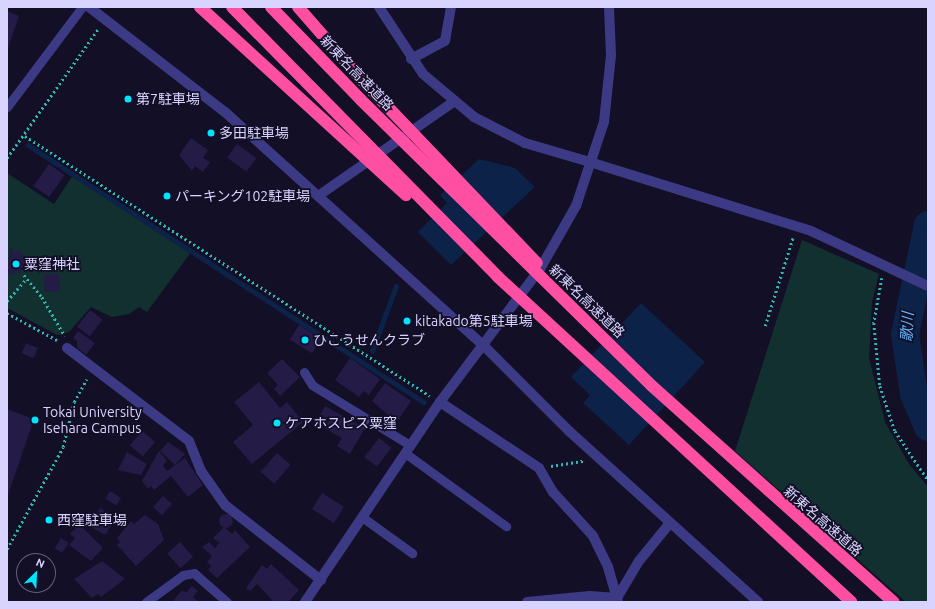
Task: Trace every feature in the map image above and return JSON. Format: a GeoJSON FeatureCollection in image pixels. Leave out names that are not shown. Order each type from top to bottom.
{"type":"FeatureCollection","features":[{"type":"Feature","properties":{"kind":"highway"},"geometry":{"type":"LineString","coordinates":[[200,7],[498,277],[747,510],[852,602]]}},
{"type":"Feature","properties":{"kind":"highway"},"geometry":{"type":"LineString","coordinates":[[232,7],[498,277]]}},
{"type":"Feature","properties":{"kind":"highway","name":"新東名高速道路"},"geometry":{"type":"LineString","coordinates":[[272,7],[590,325],[765,490],[894,602]]}},
{"type":"Feature","properties":{"kind":"highway"},"geometry":{"type":"LineString","coordinates":[[298,7],[362,80],[511,233],[590,325]]}},
{"type":"Feature","properties":{"kind":"street"},"geometry":{"type":"LineString","coordinates":[[89,7],[199,90],[482,344],[561,424],[758,602]]}},
{"type":"Feature","properties":{"kind":"street"},"geometry":{"type":"LineString","coordinates":[[379,7],[411,59],[453,102],[504,134],[796,226],[890,266],[928,286]]}},
{"type":"Feature","properties":{"kind":"street"},"geometry":{"type":"LineString","coordinates":[[411,59],[445,41],[451,7]]}},
{"type":"Feature","properties":{"kind":"street"},"geometry":{"type":"LineString","coordinates":[[305,602],[407,449],[559,239],[593,163],[609,89],[609,7]]}},
{"type":"Feature","properties":{"kind":"street"},"geometry":{"type":"LineString","coordinates":[[318,196],[453,102]]}},
{"type":"Feature","properties":{"kind":"street"},"geometry":{"type":"LineString","coordinates":[[67,348],[189,441],[201,471],[225,505],[321,580]]}},
{"type":"Feature","properties":{"kind":"street"},"geometry":{"type":"LineString","coordinates":[[440,402],[539,468],[553,492],[593,536],[608,567],[618,600]]}},
{"type":"Feature","properties":{"kind":"street"},"geometry":{"type":"LineString","coordinates":[[618,600],[640,561],[670,524]]}},
{"type":"Feature","properties":{"kind":"street"},"geometry":{"type":"LineString","coordinates":[[527,602],[618,600]]}},
{"type":"Feature","properties":{"kind":"lane"},"geometry":{"type":"LineString","coordinates":[[7,107],[82,7]]}},
{"type":"Feature","properties":{"kind":"lane"},"geometry":{"type":"LineString","coordinates":[[304,372],[312,385],[407,449],[506,526]]}},
{"type":"Feature","properties":{"kind":"lane"},"geometry":{"type":"LineString","coordinates":[[362,517],[412,553]]}},
{"type":"Feature","properties":{"kind":"lane"},"geometry":{"type":"LineString","coordinates":[[146,602],[183,575],[194,573],[227,602]]}},
{"type":"Feature","properties":{"kind":"path"},"geometry":{"type":"LineString","coordinates":[[7,158],[25,136],[105,19]]}},
{"type":"Feature","properties":{"kind":"path"},"geometry":{"type":"LineString","coordinates":[[25,136],[440,402]]}},
{"type":"Feature","properties":{"kind":"path"},"geometry":{"type":"LineString","coordinates":[[765,326],[796,226]]}},
{"type":"Feature","properties":{"kind":"path"},"geometry":{"type":"LineString","coordinates":[[890,266],[874,323],[876,364],[895,431],[928,480]]}},
{"type":"Feature","properties":{"kind":"path"},"geometry":{"type":"LineString","coordinates":[[24,275],[63,330]]}},
{"type":"Feature","properties":{"kind":"path"},"geometry":{"type":"LineString","coordinates":[[7,301],[27,278]]}},
{"type":"Feature","properties":{"kind":"path"},"geometry":{"type":"LineString","coordinates":[[7,313],[67,348]]}},
{"type":"Feature","properties":{"kind":"path"},"geometry":{"type":"LineString","coordinates":[[7,549],[63,447],[74,402],[93,368]]}},
{"type":"Feature","properties":{"kind":"path"},"geometry":{"type":"LineString","coordinates":[[539,468],[584,461]]}},
{"type":"Feature","properties":{"kind":"green space"},"geometry":{"type":"Polygon","coordinates":[[[7,173],[54,204],[73,175],[191,252],[147,312],[139,307],[129,314],[112,317],[91,307],[69,332],[57,335],[7,308],[7,173]]]}},
{"type":"Feature","properties":{"kind":"green space"},"geometry":{"type":"Polygon","coordinates":[[[802,240],[879,274],[872,302],[869,358],[885,422],[909,464],[928,487],[928,602],[906,602],[735,451],[802,240]]]}},
{"type":"Feature","properties":{"kind":"water"},"geometry":{"type":"Polygon","coordinates":[[[479,159],[515,168],[535,187],[451,265],[418,232],[447,203],[440,195],[479,159]]]}},
{"type":"Feature","properties":{"kind":"water"},"geometry":{"type":"Polygon","coordinates":[[[641,303],[705,362],[629,445],[583,403],[590,395],[571,377],[641,303]]]}},
{"type":"Feature","properties":{"kind":"building"},"geometry":{"type":"Polygon","coordinates":[[[7,11],[19,16],[7,51],[7,11]]]}},
{"type":"Feature","properties":{"kind":"building"},"geometry":{"type":"Polygon","coordinates":[[[191,138],[208,150],[203,158],[210,162],[203,172],[195,166],[192,171],[179,155],[191,138]]]}},
{"type":"Feature","properties":{"kind":"building"},"geometry":{"type":"Polygon","coordinates":[[[237,144],[256,158],[246,172],[227,158],[237,144]]]}},
{"type":"Feature","properties":{"kind":"building"},"geometry":{"type":"Polygon","coordinates":[[[49,164],[65,175],[49,197],[34,186],[49,164]]]}},
{"type":"Feature","properties":{"kind":"building","name":"粟窪神社"},"geometry":{"type":"Polygon","coordinates":[[[10,247],[15,253],[18,250],[28,261],[19,274],[17,271],[11,276],[7,271],[10,247]]]}},
{"type":"Feature","properties":{"kind":"building"},"geometry":{"type":"Polygon","coordinates":[[[59,274],[60,291],[45,292],[44,275],[59,274]]]}},
{"type":"Feature","properties":{"kind":"building"},"geometry":{"type":"Polygon","coordinates":[[[90,310],[103,320],[90,336],[77,327],[90,310]]]}},
{"type":"Feature","properties":{"kind":"building","name":"ひこうせんクラブ"},"geometry":{"type":"Polygon","coordinates":[[[299,325],[321,339],[312,353],[290,339],[299,325]]]}},
{"type":"Feature","properties":{"kind":"building"},"geometry":{"type":"Polygon","coordinates":[[[78,331],[95,343],[86,355],[77,348],[77,341],[73,338],[78,331]]]}},
{"type":"Feature","properties":{"kind":"building"},"geometry":{"type":"Polygon","coordinates":[[[26,343],[38,348],[34,358],[22,353],[26,343]]]}},
{"type":"Feature","properties":{"kind":"building"},"geometry":{"type":"Polygon","coordinates":[[[350,358],[380,379],[369,395],[364,391],[359,397],[335,380],[350,358]]]}},
{"type":"Feature","properties":{"kind":"building"},"geometry":{"type":"Polygon","coordinates":[[[282,359],[300,377],[280,396],[274,389],[278,385],[267,373],[282,359]]]}},
{"type":"Feature","properties":{"kind":"building","name":"ケアホスピス粟窪"},"geometry":{"type":"Polygon","coordinates":[[[259,382],[280,408],[287,402],[303,422],[252,464],[233,442],[253,425],[234,402],[259,382]]]}},
{"type":"Feature","properties":{"kind":"building"},"geometry":{"type":"Polygon","coordinates":[[[385,383],[411,401],[399,419],[394,420],[372,401],[385,383]]]}},
{"type":"Feature","properties":{"kind":"building"},"geometry":{"type":"Polygon","coordinates":[[[325,406],[365,428],[350,454],[337,446],[342,438],[324,428],[329,420],[320,415],[325,406]]]}},
{"type":"Feature","properties":{"kind":"building"},"geometry":{"type":"Polygon","coordinates":[[[7,409],[34,419],[7,498],[7,409]]]}},
{"type":"Feature","properties":{"kind":"building"},"geometry":{"type":"Polygon","coordinates":[[[142,431],[155,442],[143,456],[130,446],[142,431]]]}},
{"type":"Feature","properties":{"kind":"building"},"geometry":{"type":"Polygon","coordinates":[[[379,438],[392,448],[377,467],[364,457],[379,438]]]}},
{"type":"Feature","properties":{"kind":"building"},"geometry":{"type":"Polygon","coordinates":[[[168,442],[185,454],[175,465],[160,451],[168,442]]]}},
{"type":"Feature","properties":{"kind":"building"},"geometry":{"type":"Polygon","coordinates":[[[159,451],[167,461],[163,465],[167,471],[185,458],[203,485],[188,497],[171,476],[154,490],[151,486],[148,489],[142,481],[159,451]]]}},
{"type":"Feature","properties":{"kind":"building"},"geometry":{"type":"Polygon","coordinates":[[[127,452],[147,464],[141,475],[118,470],[127,452]]]}},
{"type":"Feature","properties":{"kind":"building"},"geometry":{"type":"Polygon","coordinates":[[[277,453],[291,465],[274,484],[261,472],[277,453]]]}},
{"type":"Feature","properties":{"kind":"building"},"geometry":{"type":"Polygon","coordinates":[[[110,491],[121,498],[116,506],[105,499],[110,491]]]}},
{"type":"Feature","properties":{"kind":"building"},"geometry":{"type":"Polygon","coordinates":[[[322,493],[344,507],[334,523],[312,509],[322,493]]]}},
{"type":"Feature","properties":{"kind":"building"},"geometry":{"type":"Polygon","coordinates":[[[163,496],[172,504],[162,515],[153,507],[163,496]]]}},
{"type":"Feature","properties":{"kind":"building"},"geometry":{"type":"Polygon","coordinates":[[[100,508],[116,517],[106,535],[90,526],[100,508]]]}},
{"type":"Feature","properties":{"kind":"building"},"geometry":{"type":"Polygon","coordinates":[[[226,514],[231,516],[233,521],[231,526],[226,528],[221,526],[219,521],[221,516],[226,514]]]}},
{"type":"Feature","properties":{"kind":"building"},"geometry":{"type":"Polygon","coordinates":[[[145,515],[158,524],[164,540],[136,566],[117,545],[120,542],[117,538],[131,521],[134,524],[145,515]]]}},
{"type":"Feature","properties":{"kind":"building"},"geometry":{"type":"Polygon","coordinates":[[[79,524],[103,548],[91,561],[69,545],[75,538],[70,534],[79,524]]]}},
{"type":"Feature","properties":{"kind":"building"},"geometry":{"type":"Polygon","coordinates":[[[224,527],[232,534],[235,530],[250,547],[217,578],[208,570],[211,566],[207,562],[212,556],[202,547],[209,542],[215,548],[219,543],[213,538],[224,527]]]}},
{"type":"Feature","properties":{"kind":"building"},"geometry":{"type":"Polygon","coordinates":[[[61,538],[69,543],[62,553],[55,548],[61,538]]]}},
{"type":"Feature","properties":{"kind":"building"},"geometry":{"type":"Polygon","coordinates":[[[180,542],[193,557],[180,568],[167,553],[180,542]]]}},
{"type":"Feature","properties":{"kind":"building"},"geometry":{"type":"Polygon","coordinates":[[[102,561],[125,579],[101,597],[98,594],[92,598],[74,579],[102,561]]]}},
{"type":"Feature","properties":{"kind":"building"},"geometry":{"type":"Polygon","coordinates":[[[271,564],[299,590],[288,602],[274,602],[257,584],[250,591],[246,588],[262,565],[267,569],[271,564]]]}},
{"type":"Feature","properties":{"kind":"building"},"geometry":{"type":"Polygon","coordinates":[[[192,586],[198,591],[193,597],[199,602],[172,602],[181,591],[187,592],[192,586]]]}},
{"type":"Feature","properties":{"kind":"waterway"},"geometry":{"type":"LineString","coordinates":[[28,145],[424,402]]}},
{"type":"Feature","properties":{"kind":"waterway","name":"歌川"},"geometry":{"type":"LineString","coordinates":[[928,225],[905,334],[914,394],[928,427]]}},
{"type":"Feature","properties":{"kind":"waterway"},"geometry":{"type":"LineString","coordinates":[[372,351],[396,286]]}},
{"type":"Feature","properties":{"kind":"place","name":"第7駐車場"},"geometry":{"type":"Point","coordinates":[128,99]}},
{"type":"Feature","properties":{"kind":"place","name":"多田駐車場"},"geometry":{"type":"Point","coordinates":[211,133]}},
{"type":"Feature","properties":{"kind":"place","name":"パーキング102駐車場"},"geometry":{"type":"Point","coordinates":[167,196]}},
{"type":"Feature","properties":{"kind":"place","name":"粟窪神社"},"geometry":{"type":"Point","coordinates":[16,264]}},
{"type":"Feature","properties":{"kind":"place","name":"kitakado第5駐車場"},"geometry":{"type":"Point","coordinates":[407,321]}},
{"type":"Feature","properties":{"kind":"place","name":"ひこうせんクラブ"},"geometry":{"type":"Point","coordinates":[305,340]}},
{"type":"Feature","properties":{"kind":"place","name":"Tokai University Isehara Campus"},"geometry":{"type":"Point","coordinates":[35,420]}},
{"type":"Feature","properties":{"kind":"place","name":"ケアホスピス粟窪"},"geometry":{"type":"Point","coordinates":[277,423]}},
{"type":"Feature","properties":{"kind":"place","name":"西窪駐車場"},"geometry":{"type":"Point","coordinates":[49,520]}}]}
